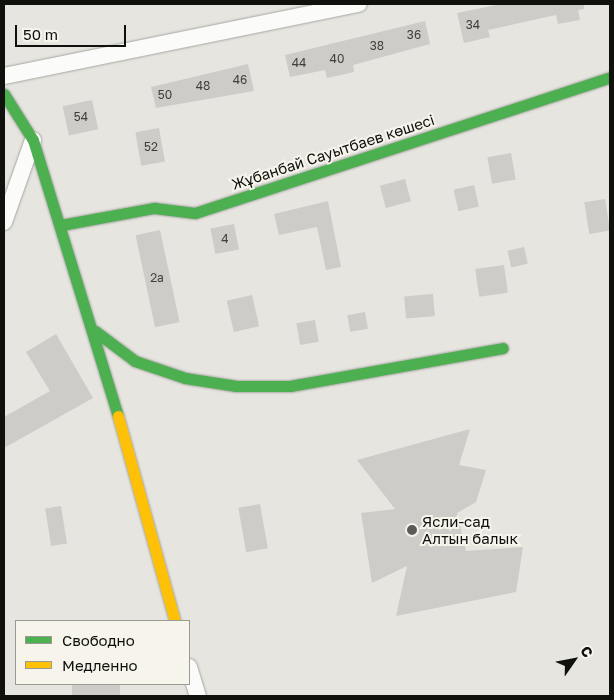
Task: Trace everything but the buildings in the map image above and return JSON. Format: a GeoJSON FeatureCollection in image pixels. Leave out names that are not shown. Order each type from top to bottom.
{"type":"FeatureCollection","features":[{"type":"Feature","properties":{"kind":"street"},"geometry":{"type":"LineString","coordinates":[[4,76],[359,4]]}},
{"type":"Feature","properties":{"kind":"street","name":"Жұбанбай Сауытбаев көшесі"},"geometry":{"type":"LineString","coordinates":[[61,225],[154,208],[196,213],[610,77]]}},
{"type":"Feature","properties":{"kind":"street"},"geometry":{"type":"LineString","coordinates":[[4,94],[33,140],[61,225],[95,331],[175,620]]}},
{"type":"Feature","properties":{"kind":"street"},"geometry":{"type":"LineString","coordinates":[[4,222],[33,140]]}},
{"type":"Feature","properties":{"kind":"street"},"geometry":{"type":"LineString","coordinates":[[95,331],[135,360],[184,378],[236,386],[290,386],[503,348]]}},
{"type":"Feature","properties":{"kind":"street"},"geometry":{"type":"LineString","coordinates":[[190,670],[198,696]]}},
{"type":"Feature","properties":{"kind":"traffic: fast"},"geometry":{"type":"LineString","coordinates":[[61,225],[154,208],[195,213],[610,77]]}},
{"type":"Feature","properties":{"kind":"traffic: fast"},"geometry":{"type":"LineString","coordinates":[[4,94],[33,140],[118,416]]}},
{"type":"Feature","properties":{"kind":"traffic: fast"},"geometry":{"type":"LineString","coordinates":[[95,331],[135,361],[185,378],[236,386],[290,386],[503,348]]}},
{"type":"Feature","properties":{"kind":"traffic: slow"},"geometry":{"type":"LineString","coordinates":[[118,416],[175,620]]}},
{"type":"Feature","properties":{"kind":"place","name":"Ясли-сад Алтын балык"},"geometry":{"type":"Point","coordinates":[412,530]}}]}
